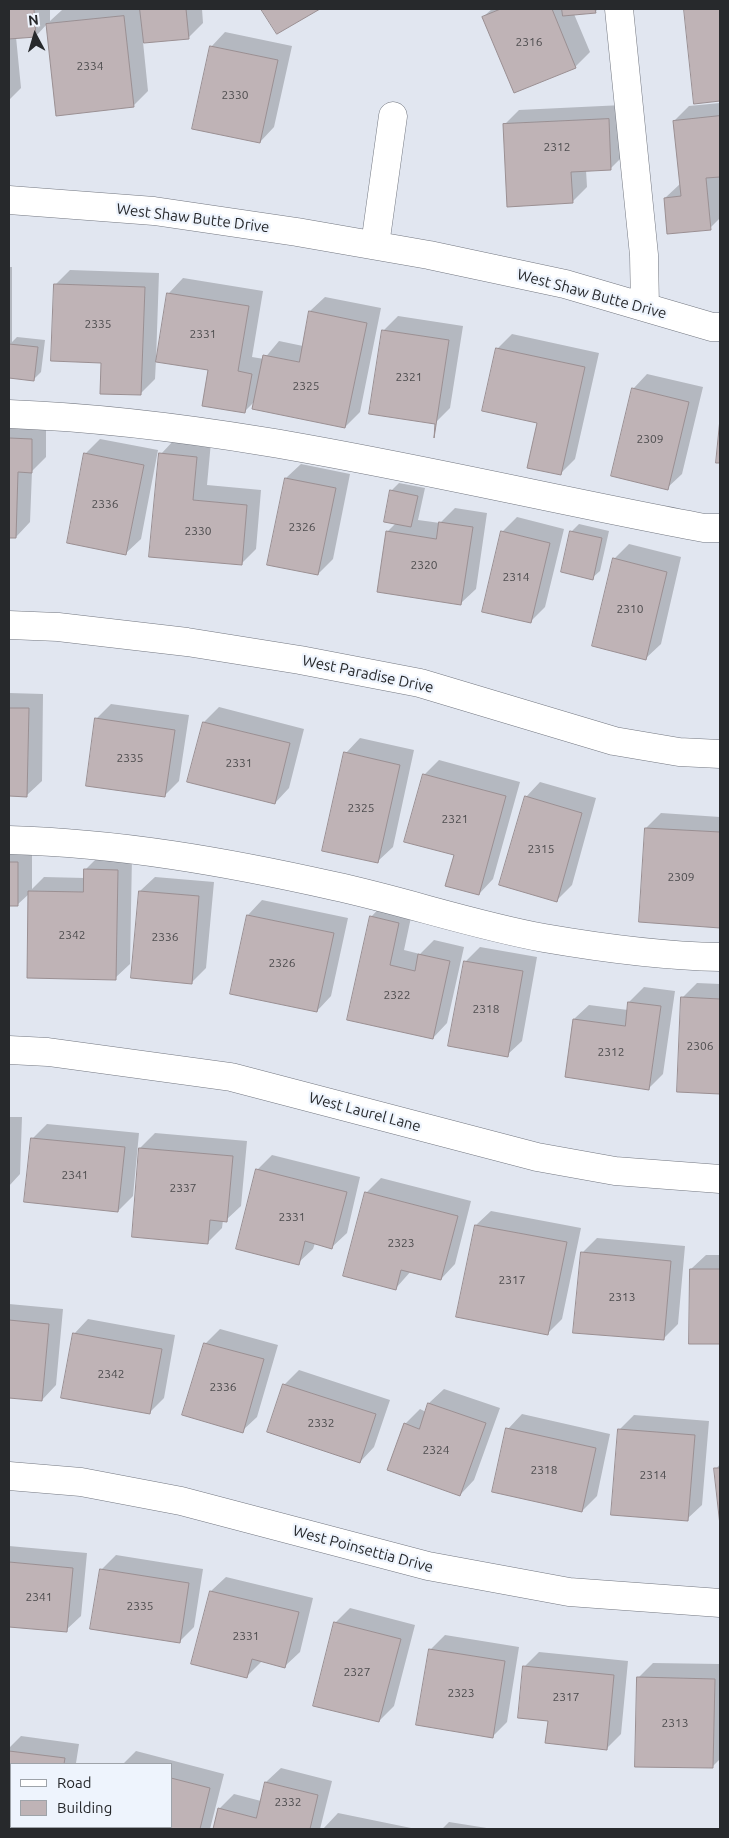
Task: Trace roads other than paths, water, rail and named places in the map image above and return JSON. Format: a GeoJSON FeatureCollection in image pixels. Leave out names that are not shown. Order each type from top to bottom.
{"type":"FeatureCollection","features":[{"type":"Feature","properties":{"kind":"street"},"geometry":{"type":"LineString","coordinates":[[619,9],[644,254],[645,307]]}},
{"type":"Feature","properties":{"kind":"street"},"geometry":{"type":"LineString","coordinates":[[375,245],[394,116]]}},
{"type":"Feature","properties":{"kind":"street","name":"West Shaw Butte Drive"},"geometry":{"type":"LineString","coordinates":[[9,200],[154,211],[375,245],[565,284],[712,327],[720,327]]}},
{"type":"Feature","properties":{"kind":"street"},"geometry":{"type":"LineString","coordinates":[[9,414],[54,416],[212,432],[397,464],[595,508],[704,528],[720,528]]}},
{"type":"Feature","properties":{"kind":"street","name":"West Paradise Drive"},"geometry":{"type":"LineString","coordinates":[[9,625],[58,627],[169,640],[300,660],[420,684],[614,741],[679,752],[720,754]]}},
{"type":"Feature","properties":{"kind":"street"},"geometry":{"type":"LineString","coordinates":[[9,840],[61,841],[188,856],[334,886],[543,937],[668,956],[720,957]]}},
{"type":"Feature","properties":{"kind":"street","name":"West Laurel Lane"},"geometry":{"type":"LineString","coordinates":[[9,1050],[48,1052],[231,1077],[537,1156],[615,1171],[720,1179]]}},
{"type":"Feature","properties":{"kind":"street","name":"West Poinsettia Drive"},"geometry":{"type":"LineString","coordinates":[[9,1476],[81,1482],[181,1501],[428,1566],[550,1589],[676,1602],[720,1603]]}}]}
